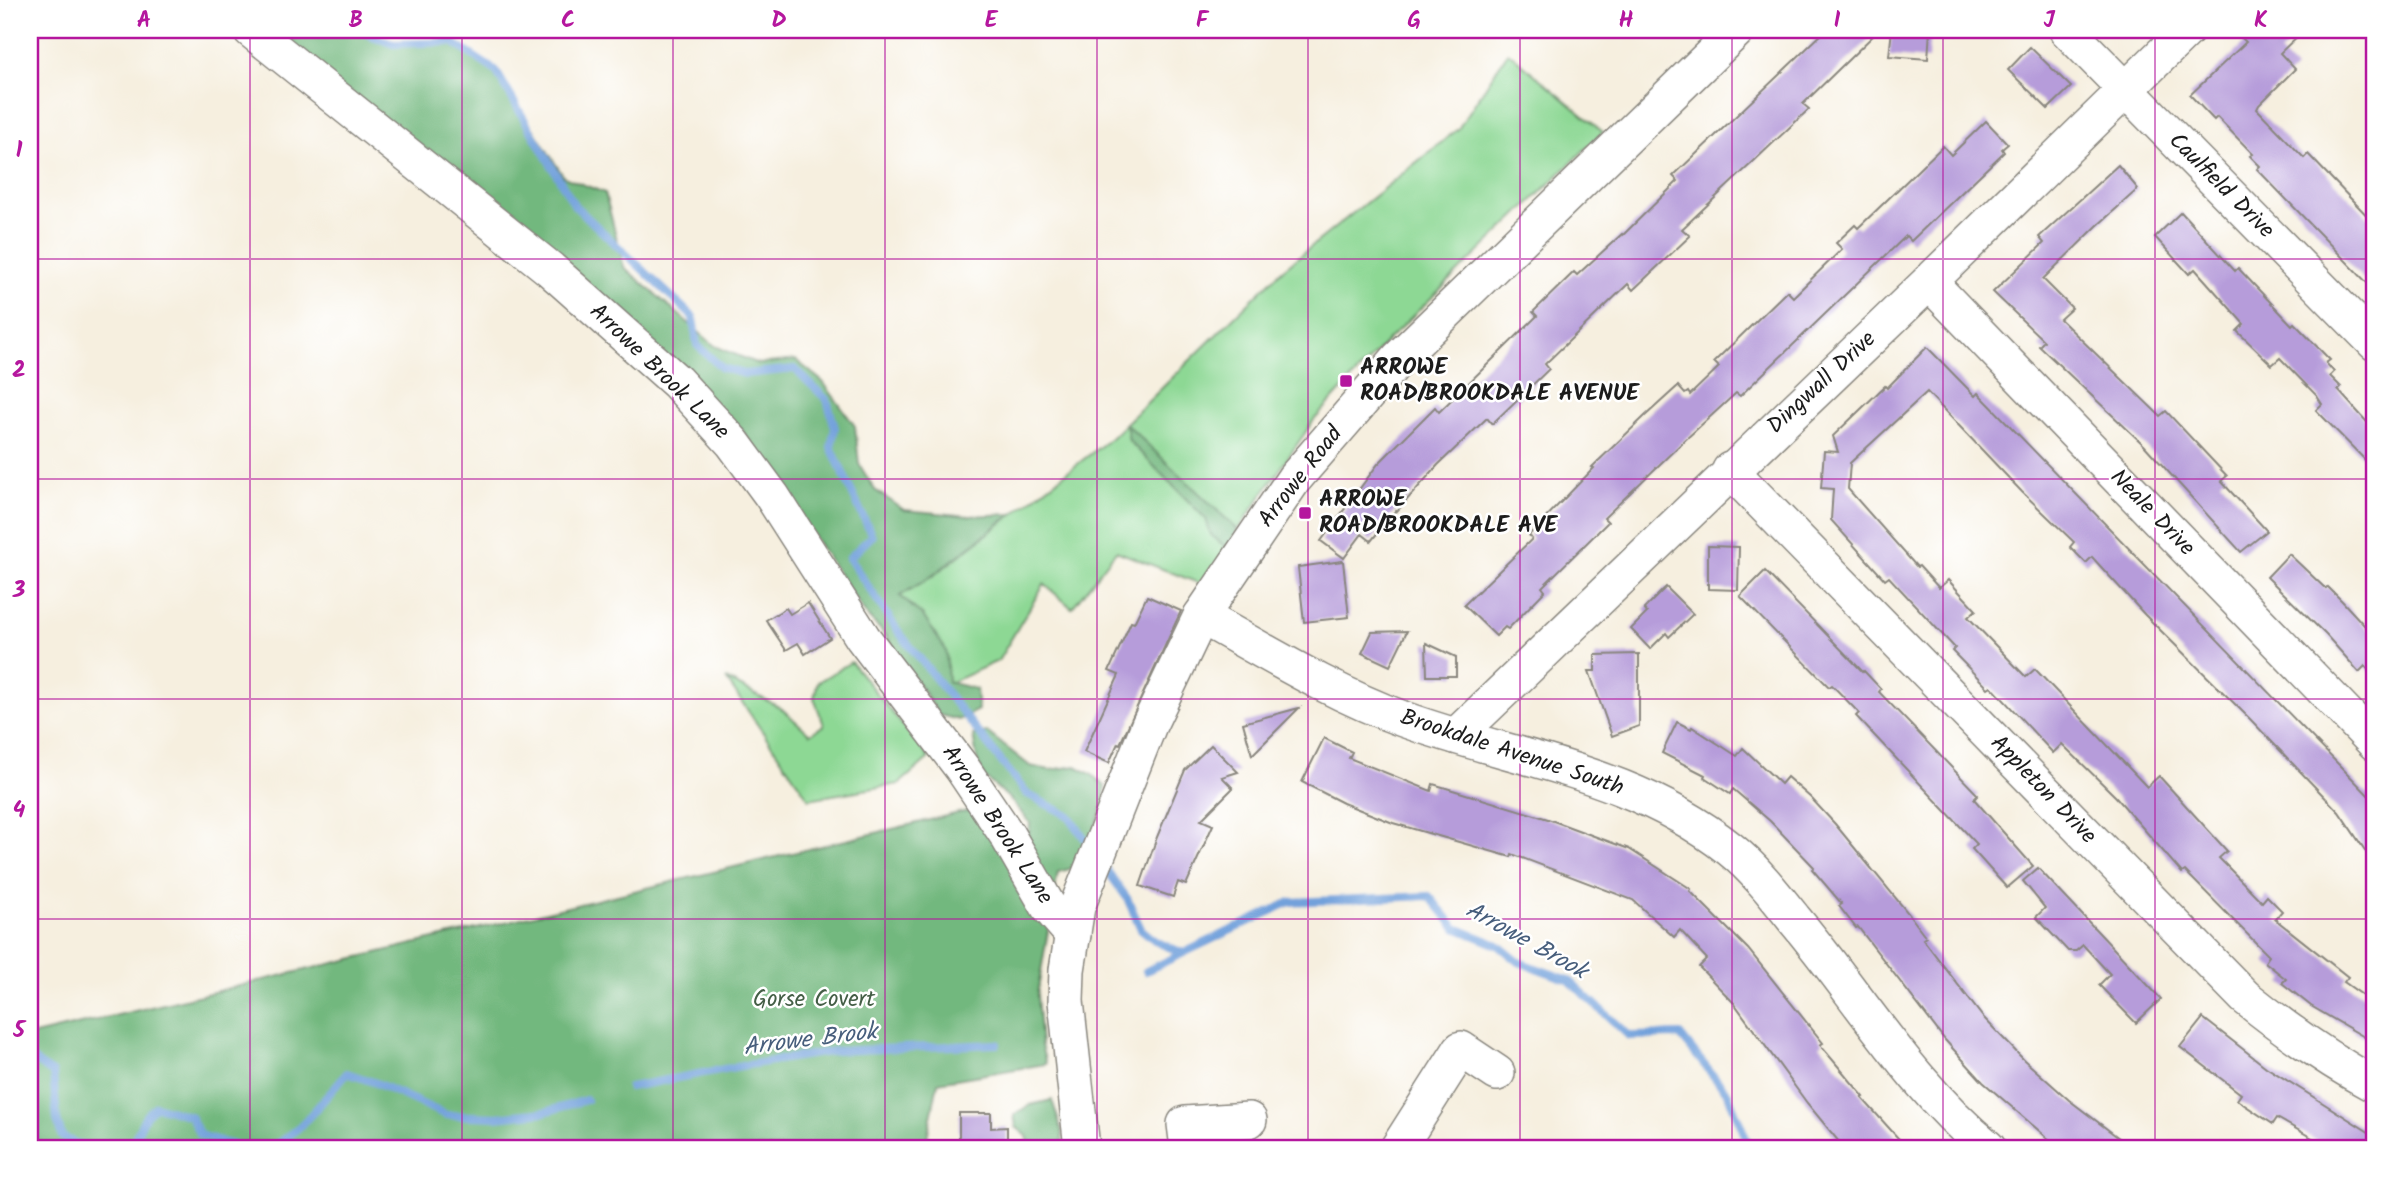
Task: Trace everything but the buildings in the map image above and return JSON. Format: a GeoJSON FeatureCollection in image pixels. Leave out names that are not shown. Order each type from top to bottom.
{"type":"FeatureCollection","features":[{"type":"Feature","properties":{"kind":"street","name":"Arrowe Brook Lane"},"geometry":{"type":"LineString","coordinates":[[251,30],[550,270],[677,382],[733,443],[772,496],[863,638],[962,768],[1007,835],[1048,906],[1073,935]]}},
{"type":"Feature","properties":{"kind":"street","name":"Arrowe Road"},"geometry":{"type":"LineString","coordinates":[[1082,1148],[1066,1001],[1067,970],[1077,907],[1149,725],[1200,615],[1294,479],[1399,358],[1737,30]]}},
{"type":"Feature","properties":{"kind":"street","name":"Caulfield Drive"},"geometry":{"type":"LineString","coordinates":[[2067,30],[2375,342]]}},
{"type":"Feature","properties":{"kind":"street","name":"Dingwall Drive"},"geometry":{"type":"LineString","coordinates":[[1456,736],[2187,30]]}},
{"type":"Feature","properties":{"kind":"street","name":"Neale Drive"},"geometry":{"type":"LineString","coordinates":[[1929,282],[2375,743]]}},
{"type":"Feature","properties":{"kind":"street","name":"Appleton Drive"},"geometry":{"type":"LineString","coordinates":[[1730,470],[2245,998],[2333,1063],[2375,1085]]}},
{"type":"Feature","properties":{"kind":"street","name":"Brookdale Avenue South"},"geometry":{"type":"LineString","coordinates":[[1200,615],[1328,687],[1402,719],[1547,761],[1636,792],[1685,818],[1731,850],[1781,902],[1826,957],[1903,1061],[1951,1114],[1989,1148]]}},
{"type":"Feature","properties":{"kind":"street"},"geometry":{"type":"LineString","coordinates":[[1398,1148],[1461,1049],[1497,1073]]}},
{"type":"Feature","properties":{"kind":"street"},"geometry":{"type":"LineString","coordinates":[[1188,1148],[1185,1124],[1249,1120]]}},
{"type":"Feature","properties":{"kind":"green space"},"geometry":{"type":"Polygon","coordinates":[[[274,30],[357,30],[393,44],[452,42],[496,71],[564,177],[605,193],[624,267],[715,346],[758,364],[796,360],[823,382],[855,426],[859,464],[875,490],[904,510],[970,516],[1012,514],[932,576],[900,596],[923,616],[946,650],[948,682],[976,689],[978,710],[959,720],[939,715],[886,635],[867,616],[742,430],[274,30]]]}},
{"type":"Feature","properties":{"kind":"green space"},"geometry":{"type":"Polygon","coordinates":[[[1508,52],[1603,132],[1389,339],[1314,420],[1238,530],[1206,586],[1116,551],[1072,608],[1044,584],[998,661],[925,694],[870,614],[933,576],[1111,438],[1282,270],[1458,129],[1508,52]]]}},
{"type":"Feature","properties":{"kind":"green space"},"geometry":{"type":"Polygon","coordinates":[[[1126,424],[1238,530],[1227,548],[1211,535],[1206,519],[1129,441],[1126,424]]]}},
{"type":"Feature","properties":{"kind":"green space"},"geometry":{"type":"Polygon","coordinates":[[[851,662],[929,758],[899,784],[809,799],[726,679],[781,708],[810,734],[824,725],[814,698],[818,682],[851,662]]]}},
{"type":"Feature","properties":{"kind":"green space","name":"Gorse Covert"},"geometry":{"type":"Polygon","coordinates":[[[987,732],[1030,766],[1050,770],[1076,766],[1091,774],[1105,786],[1104,802],[1082,866],[1058,872],[1037,995],[1041,1045],[1046,1064],[938,1082],[925,1148],[30,1148],[30,1036],[967,811],[991,814],[1029,833],[1030,823],[1010,799],[984,777],[977,760],[973,735],[987,732]]]}},
{"type":"Feature","properties":{"kind":"green space"},"geometry":{"type":"Polygon","coordinates":[[[1052,1100],[1062,1131],[1063,1148],[1030,1148],[1027,1136],[1016,1127],[1014,1115],[1030,1105],[1052,1100]]]}},
{"type":"Feature","properties":{"kind":"waterway"},"geometry":{"type":"LineString","coordinates":[[357,30],[393,44],[452,42],[496,71],[575,206],[693,317],[697,345],[722,368],[745,374],[795,369],[827,400],[835,428],[831,447],[872,536],[849,558],[898,631],[1027,794],[1069,816],[1090,846]]}},
{"type":"Feature","properties":{"kind":"waterway"},"geometry":{"type":"LineString","coordinates":[[1103,865],[1127,898],[1141,929],[1157,942],[1183,953]]}},
{"type":"Feature","properties":{"kind":"waterway","name":"Arrowe Brook"},"geometry":{"type":"LineString","coordinates":[[1146,971],[1290,902],[1429,896],[1456,928],[1498,945],[1519,962],[1569,980],[1629,1036],[1680,1035],[1728,1094],[1750,1148]]}},
{"type":"Feature","properties":{"kind":"waterway","name":"Arrowe Brook"},"geometry":{"type":"LineString","coordinates":[[630,1087],[835,1051],[997,1044]]}},
{"type":"Feature","properties":{"kind":"waterway","name":"Arrowe Brook"},"geometry":{"type":"LineString","coordinates":[[30,1058],[53,1073],[57,1120],[62,1137],[87,1148]]}},
{"type":"Feature","properties":{"kind":"waterway","name":"Arrowe Brook"},"geometry":{"type":"LineString","coordinates":[[130,1148],[146,1115],[156,1106],[190,1116],[200,1135],[248,1148],[275,1145],[297,1129],[347,1073],[376,1083],[446,1115],[496,1117],[545,1112],[586,1100]]}},
{"type":"Feature","properties":{"kind":"place","name":"ARROWE ROAD/BROOKDALE AVENUE"},"geometry":{"type":"Point","coordinates":[1346,381]}},
{"type":"Feature","properties":{"kind":"place","name":"ARROWE ROAD/BROOKDALE AVE"},"geometry":{"type":"Point","coordinates":[1305,513]}}]}
